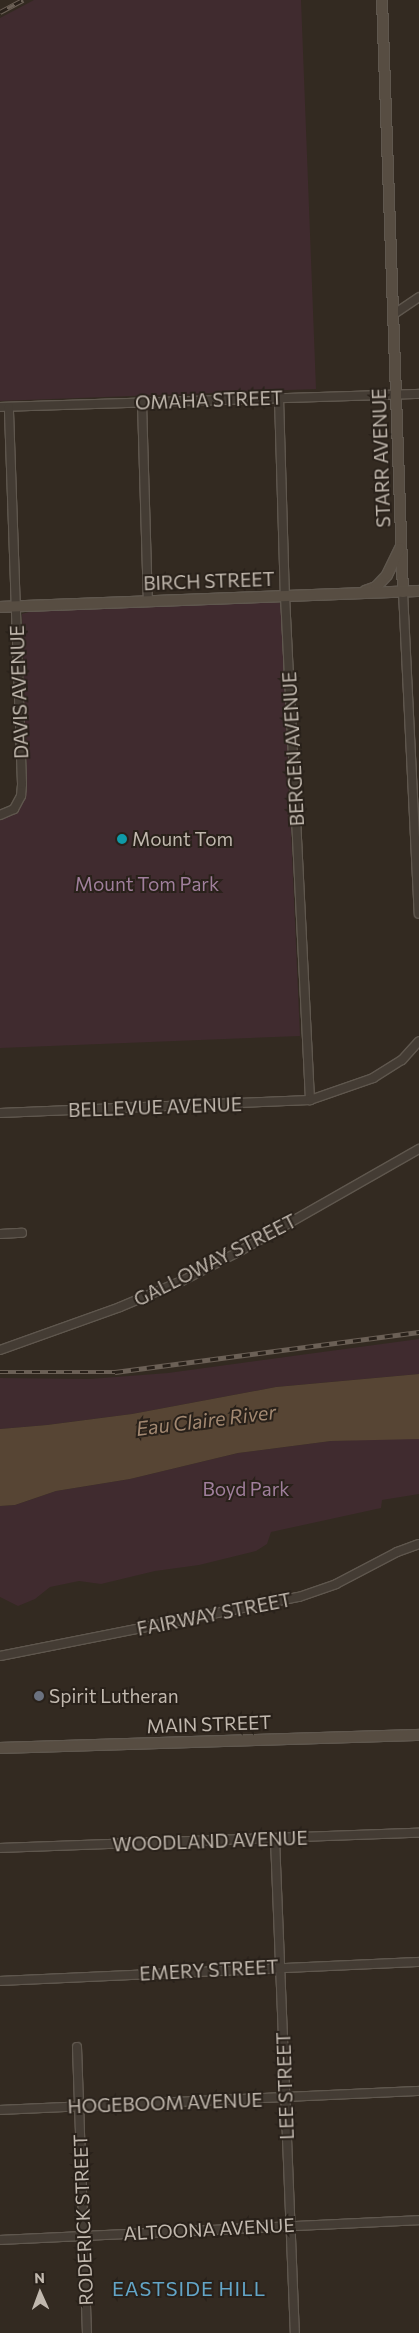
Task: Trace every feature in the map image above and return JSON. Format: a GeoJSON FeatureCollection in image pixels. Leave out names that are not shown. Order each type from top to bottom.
{"type":"FeatureCollection","features":[{"type":"Feature","properties":{"kind":"street","name":"STARR AVENUE"},"geometry":{"type":"LineString","coordinates":[[382,0],[403,592],[419,914]]}},
{"type":"Feature","properties":{"kind":"street"},"geometry":{"type":"LineString","coordinates":[[394,314],[419,297]]}},
{"type":"Feature","properties":{"kind":"street","name":"OMAHA STREET"},"geometry":{"type":"LineString","coordinates":[[4,407],[419,394]]}},
{"type":"Feature","properties":{"kind":"street","name":"BERGEN AVENUE"},"geometry":{"type":"LineString","coordinates":[[279,398],[285,596],[310,1100]]}},
{"type":"Feature","properties":{"kind":"street"},"geometry":{"type":"LineString","coordinates":[[142,402],[148,601]]}},
{"type":"Feature","properties":{"kind":"street","name":"DAVIS AVENUE"},"geometry":{"type":"LineString","coordinates":[[0,815],[14,809],[21,796],[22,784],[4,407]]}},
{"type":"Feature","properties":{"kind":"street"},"geometry":{"type":"LineString","coordinates":[[360,593],[376,587],[387,575],[401,542]]}},
{"type":"Feature","properties":{"kind":"street","name":"BIRCH STREET"},"geometry":{"type":"LineString","coordinates":[[0,607],[419,592]]}},
{"type":"Feature","properties":{"kind":"street","name":"BELLEVUE AVENUE"},"geometry":{"type":"LineString","coordinates":[[0,1113],[310,1100],[373,1078],[402,1060],[419,1042]]}},
{"type":"Feature","properties":{"kind":"street","name":"GALLOWAY STREET"},"geometry":{"type":"LineString","coordinates":[[0,1350],[120,1307],[182,1281],[240,1251],[419,1149]]}},
{"type":"Feature","properties":{"kind":"street"},"geometry":{"type":"LineString","coordinates":[[0,1234],[22,1233]]}},
{"type":"Feature","properties":{"kind":"street","name":"FAIRWAY STREET"},"geometry":{"type":"LineString","coordinates":[[0,1656],[299,1597],[336,1584],[397,1552],[419,1544]]}},
{"type":"Feature","properties":{"kind":"street","name":"MAIN STREET"},"geometry":{"type":"LineString","coordinates":[[0,1748],[419,1736]]}},
{"type":"Feature","properties":{"kind":"street","name":"WOODLAND AVENUE"},"geometry":{"type":"LineString","coordinates":[[0,1848],[419,1833]]}},
{"type":"Feature","properties":{"kind":"street","name":"LEE STREET"},"geometry":{"type":"LineString","coordinates":[[275,1839],[295,2333]]}},
{"type":"Feature","properties":{"kind":"street","name":"EMERY STREET"},"geometry":{"type":"LineString","coordinates":[[0,1981],[280,1966],[419,1962]]}},
{"type":"Feature","properties":{"kind":"street","name":"RODERICK STREET"},"geometry":{"type":"LineString","coordinates":[[77,2047],[88,2333]]}},
{"type":"Feature","properties":{"kind":"street","name":"HOGEBOOM AVENUE"},"geometry":{"type":"LineString","coordinates":[[0,2110],[419,2091]]}},
{"type":"Feature","properties":{"kind":"street","name":"ALTOONA AVENUE"},"geometry":{"type":"LineString","coordinates":[[0,2240],[419,2220]]}},
{"type":"Feature","properties":{"kind":"green space"},"geometry":{"type":"Polygon","coordinates":[[[34,0],[301,0],[316,389],[0,401],[0,18],[34,0]]]}},
{"type":"Feature","properties":{"kind":"green space","name":"Mount Tom Park"},"geometry":{"type":"Polygon","coordinates":[[[280,603],[281,606],[300,1036],[0,1048],[0,819],[19,808],[27,788],[22,614],[32,611],[280,603]]]}},
{"type":"Feature","properties":{"kind":"green space"},"geometry":{"type":"Polygon","coordinates":[[[419,1339],[419,1374],[276,1387],[132,1414],[0,1429],[0,1378],[90,1379],[168,1373],[419,1339]]]}},
{"type":"Feature","properties":{"kind":"green space","name":"Boyd Park"},"geometry":{"type":"Polygon","coordinates":[[[419,1439],[419,1494],[382,1500],[381,1508],[271,1532],[267,1544],[256,1551],[199,1565],[155,1571],[101,1584],[79,1581],[50,1587],[35,1599],[18,1606],[0,1597],[0,1506],[15,1505],[56,1491],[130,1479],[238,1453],[331,1441],[419,1439]]]}},
{"type":"Feature","properties":{"kind":"water","name":"Eau Claire River"},"geometry":{"type":"Polygon","coordinates":[[[419,1374],[419,1439],[331,1441],[238,1453],[130,1479],[56,1491],[15,1505],[0,1506],[0,1429],[132,1414],[276,1387],[419,1374]]]}},
{"type":"Feature","properties":{"kind":"railway"},"geometry":{"type":"LineString","coordinates":[[0,12],[23,0]]}},
{"type":"Feature","properties":{"kind":"railway"},"geometry":{"type":"LineString","coordinates":[[0,1372],[115,1372],[419,1332]]}},
{"type":"Feature","properties":{"kind":"place","name":"Mount Tom"},"geometry":{"type":"Point","coordinates":[122,839]}},
{"type":"Feature","properties":{"kind":"place","name":"Spirit Lutheran"},"geometry":{"type":"Point","coordinates":[39,1696]}},
{"type":"Feature","properties":{"kind":"district","name":"EASTSIDE HILL"},"geometry":{"type":"Point","coordinates":[189,2288]}}]}
